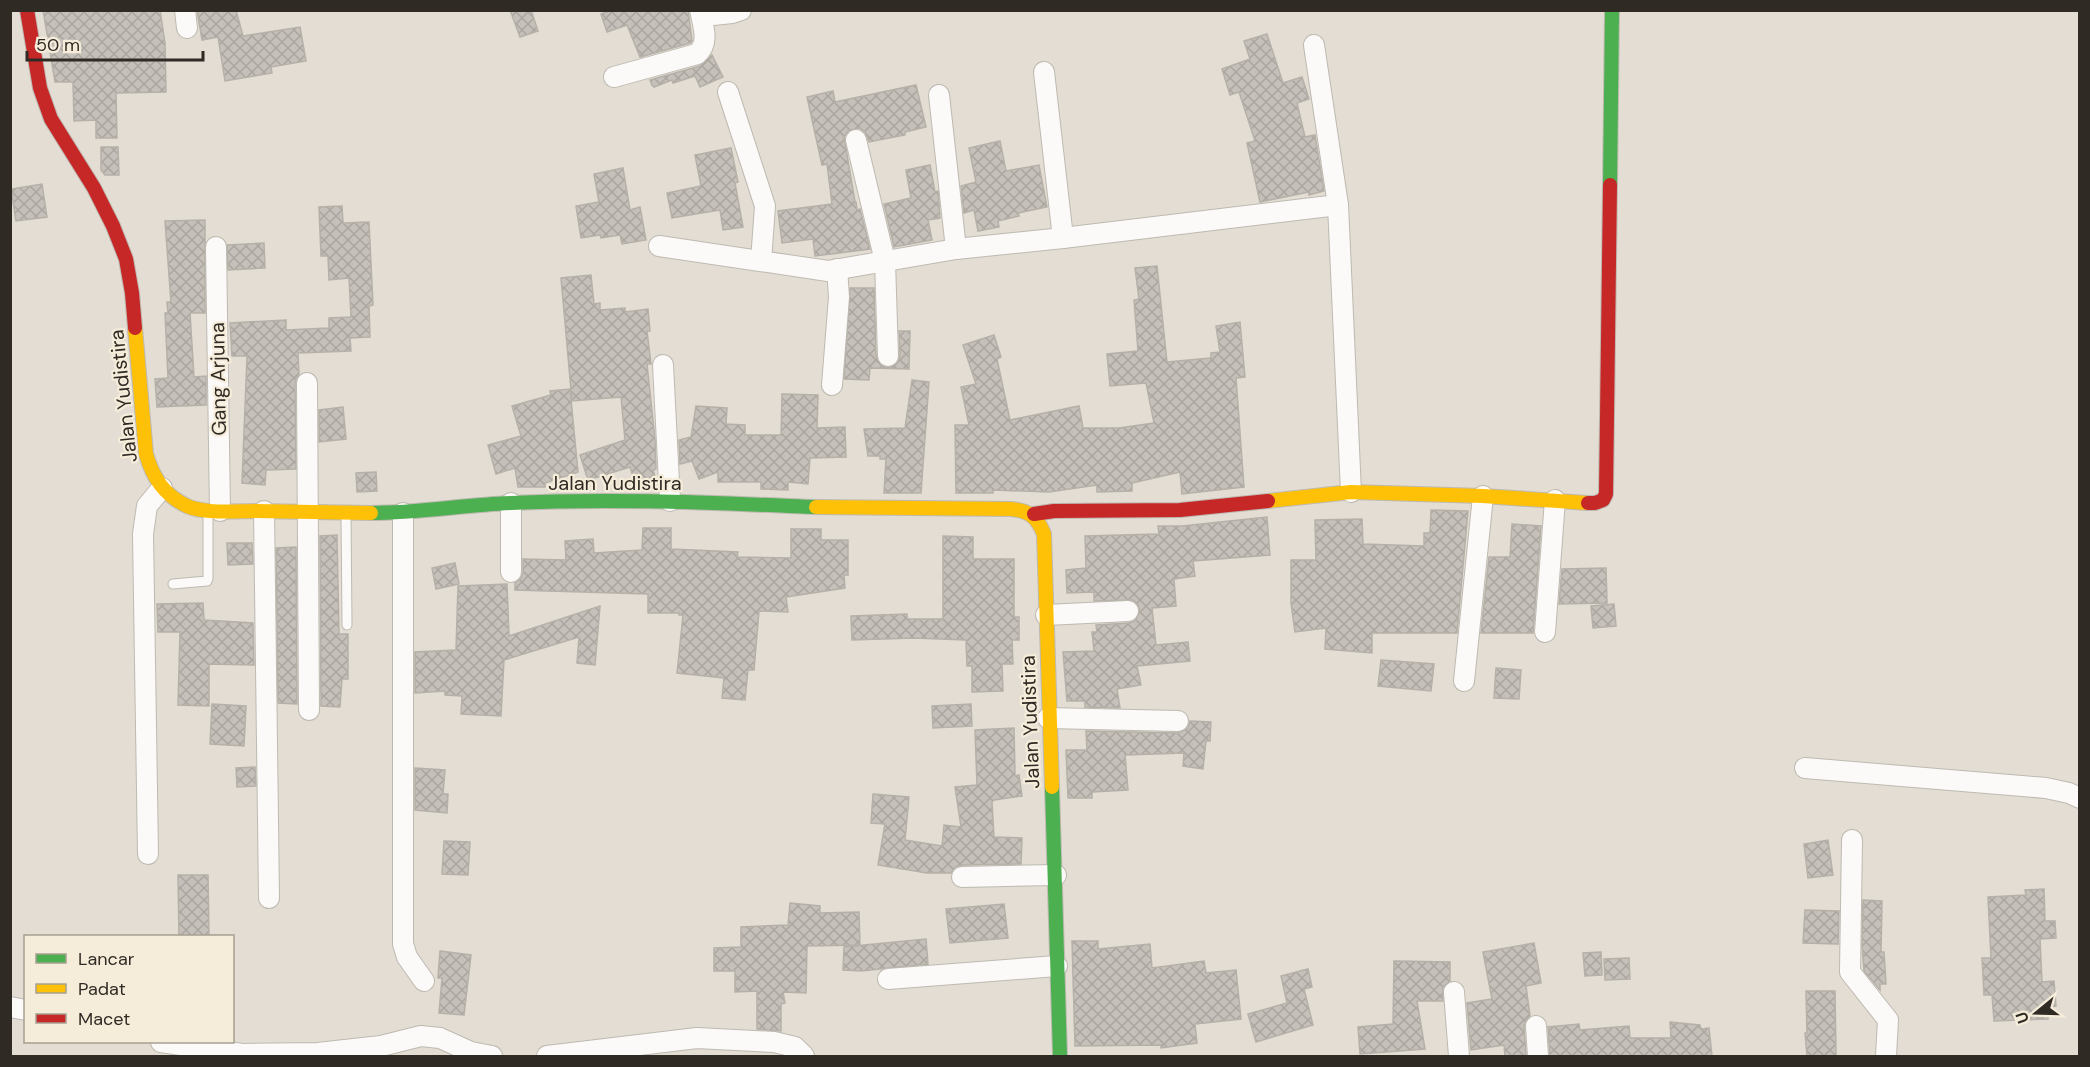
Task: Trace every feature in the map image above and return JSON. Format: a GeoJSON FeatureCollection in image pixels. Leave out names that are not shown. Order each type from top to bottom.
{"type":"FeatureCollection","features":[{"type":"Feature","properties":{"kind":"street","name":"Jalan Yudistira"},"geometry":{"type":"LineString","coordinates":[[27,10],[40,88],[51,119],[94,188],[126,259],[132,293],[142,431],[152,474],[162,488],[175,499],[190,507],[214,511],[403,513],[511,503],[670,501],[843,508],[1003,509],[1022,510],[1034,514],[1044,534],[1060,1056]]}},
{"type":"Feature","properties":{"kind":"street"},"geometry":{"type":"LineString","coordinates":[[614,77],[697,54],[705,41],[700,10]]}},
{"type":"Feature","properties":{"kind":"street"},"geometry":{"type":"LineString","coordinates":[[710,10],[713,15],[732,14],[741,10]]}},
{"type":"Feature","properties":{"kind":"street"},"geometry":{"type":"LineString","coordinates":[[1034,514],[1054,511],[1180,510],[1351,492],[1483,496],[1595,503],[1603,500],[1606,494],[1612,10]]}},
{"type":"Feature","properties":{"kind":"street"},"geometry":{"type":"LineString","coordinates":[[1314,45],[1338,205],[1351,492]]}},
{"type":"Feature","properties":{"kind":"street"},"geometry":{"type":"LineString","coordinates":[[1044,72],[1063,238]]}},
{"type":"Feature","properties":{"kind":"street"},"geometry":{"type":"LineString","coordinates":[[728,92],[765,206],[761,261]]}},
{"type":"Feature","properties":{"kind":"street"},"geometry":{"type":"LineString","coordinates":[[939,95],[956,249]]}},
{"type":"Feature","properties":{"kind":"street"},"geometry":{"type":"LineString","coordinates":[[856,140],[885,261],[888,356]]}},
{"type":"Feature","properties":{"kind":"street"},"geometry":{"type":"LineString","coordinates":[[659,246],[828,271],[956,249],[1338,205]]}},
{"type":"Feature","properties":{"kind":"street","name":"Gang Arjuna"},"geometry":{"type":"LineString","coordinates":[[214,511],[216,247]]}},
{"type":"Feature","properties":{"kind":"street"},"geometry":{"type":"LineString","coordinates":[[832,385],[839,297],[837,269]]}},
{"type":"Feature","properties":{"kind":"street"},"geometry":{"type":"LineString","coordinates":[[663,365],[670,501]]}},
{"type":"Feature","properties":{"kind":"street"},"geometry":{"type":"LineString","coordinates":[[307,383],[309,710]]}},
{"type":"Feature","properties":{"kind":"street"},"geometry":{"type":"LineString","coordinates":[[148,854],[143,534],[147,506],[162,488]]}},
{"type":"Feature","properties":{"kind":"street"},"geometry":{"type":"LineString","coordinates":[[1464,681],[1483,496]]}},
{"type":"Feature","properties":{"kind":"street"},"geometry":{"type":"LineString","coordinates":[[1545,632],[1555,500]]}},
{"type":"Feature","properties":{"kind":"street"},"geometry":{"type":"LineString","coordinates":[[511,503],[512,572]]}},
{"type":"Feature","properties":{"kind":"street"},"geometry":{"type":"LineString","coordinates":[[264,511],[269,898]]}},
{"type":"Feature","properties":{"kind":"street"},"geometry":{"type":"LineString","coordinates":[[403,513],[403,944],[406,957],[424,981]]}},
{"type":"Feature","properties":{"kind":"street"},"geometry":{"type":"LineString","coordinates":[[1046,615],[1128,611]]}},
{"type":"Feature","properties":{"kind":"street"},"geometry":{"type":"LineString","coordinates":[[1048,718],[1178,722]]}},
{"type":"Feature","properties":{"kind":"street"},"geometry":{"type":"LineString","coordinates":[[1805,768],[2046,788],[2069,793],[2079,798]]}},
{"type":"Feature","properties":{"kind":"street"},"geometry":{"type":"LineString","coordinates":[[1852,840],[1850,972],[1888,1020],[1886,1056]]}},
{"type":"Feature","properties":{"kind":"street"},"geometry":{"type":"LineString","coordinates":[[962,877],[1056,875]]}},
{"type":"Feature","properties":{"kind":"street"},"geometry":{"type":"LineString","coordinates":[[888,979],[1057,966]]}},
{"type":"Feature","properties":{"kind":"street"},"geometry":{"type":"LineString","coordinates":[[1454,992],[1459,1056]]}},
{"type":"Feature","properties":{"kind":"street"},"geometry":{"type":"LineString","coordinates":[[1536,1026],[1538,1056]]}},
{"type":"Feature","properties":{"kind":"street"},"geometry":{"type":"LineString","coordinates":[[173,1043],[242,1054],[318,1053],[381,1046],[421,1036],[440,1038],[471,1052],[492,1056]]}},
{"type":"Feature","properties":{"kind":"street"},"geometry":{"type":"LineString","coordinates":[[547,1056],[697,1038],[774,1042],[795,1047],[804,1056]]}},
{"type":"Feature","properties":{"kind":"lane"},"geometry":{"type":"LineString","coordinates":[[173,584],[207,581],[214,511]]}},
{"type":"Feature","properties":{"kind":"lane"},"geometry":{"type":"LineString","coordinates":[[346,512],[347,625]]}},
{"type":"Feature","properties":{"kind":"building"},"geometry":{"type":"Polygon","coordinates":[[[43,10],[160,10],[165,43],[166,92],[116,93],[117,138],[96,138],[96,120],[74,121],[73,82],[55,82],[43,10]]]}},
{"type":"Feature","properties":{"kind":"building"},"geometry":{"type":"Polygon","coordinates":[[[197,10],[236,10],[243,36],[300,27],[306,61],[271,67],[272,73],[225,81],[218,37],[202,40],[197,10]]]}},
{"type":"Feature","properties":{"kind":"building"},"geometry":{"type":"Polygon","coordinates":[[[510,10],[531,10],[538,31],[520,37],[510,10]]]}},
{"type":"Feature","properties":{"kind":"building"},"geometry":{"type":"Polygon","coordinates":[[[612,10],[688,10],[692,41],[640,57],[627,25],[607,32],[601,14],[612,10]]]}},
{"type":"Feature","properties":{"kind":"building"},"geometry":{"type":"Polygon","coordinates":[[[1267,34],[1283,83],[1302,77],[1309,99],[1297,103],[1305,137],[1315,135],[1324,191],[1260,202],[1247,143],[1255,141],[1239,92],[1230,95],[1222,69],[1250,59],[1244,41],[1267,34]]]}},
{"type":"Feature","properties":{"kind":"building"},"geometry":{"type":"Polygon","coordinates":[[[712,55],[723,77],[700,87],[695,76],[673,83],[672,80],[654,87],[652,85],[650,80],[700,66],[712,55]]]}},
{"type":"Feature","properties":{"kind":"building"},"geometry":{"type":"Polygon","coordinates":[[[916,85],[926,127],[905,132],[905,135],[869,142],[865,132],[859,128],[848,131],[844,137],[855,202],[857,210],[860,209],[870,249],[815,256],[813,239],[782,243],[778,211],[832,204],[827,164],[822,165],[807,97],[833,91],[835,102],[916,85]]]}},
{"type":"Feature","properties":{"kind":"building"},"geometry":{"type":"Polygon","coordinates":[[[1000,141],[1006,171],[1039,165],[1047,207],[1018,213],[1019,216],[998,221],[999,227],[978,231],[974,210],[964,213],[961,186],[976,182],[969,148],[1000,141]]]}},
{"type":"Feature","properties":{"kind":"building"},"geometry":{"type":"Polygon","coordinates":[[[101,147],[118,147],[119,175],[105,175],[101,170],[101,147]]]}},
{"type":"Feature","properties":{"kind":"building"},"geometry":{"type":"Polygon","coordinates":[[[731,148],[738,182],[735,183],[743,227],[723,230],[720,210],[672,218],[667,193],[701,186],[695,155],[731,148]]]}},
{"type":"Feature","properties":{"kind":"building"},"geometry":{"type":"Polygon","coordinates":[[[930,165],[935,192],[938,191],[940,218],[928,220],[932,240],[894,247],[884,204],[911,198],[906,170],[930,165]]]}},
{"type":"Feature","properties":{"kind":"building"},"geometry":{"type":"Polygon","coordinates":[[[623,168],[630,210],[640,207],[646,240],[622,244],[620,235],[581,238],[576,206],[599,202],[594,174],[623,168]]]}},
{"type":"Feature","properties":{"kind":"building"},"geometry":{"type":"Polygon","coordinates":[[[42,184],[47,217],[16,221],[11,189],[42,184]]]}},
{"type":"Feature","properties":{"kind":"building"},"geometry":{"type":"Polygon","coordinates":[[[342,206],[343,223],[369,222],[373,305],[369,306],[370,337],[350,338],[351,351],[298,353],[299,374],[295,383],[296,469],[266,470],[265,485],[242,483],[247,356],[232,356],[230,323],[286,320],[286,330],[329,328],[329,318],[351,317],[349,278],[329,280],[328,256],[321,256],[319,207],[342,206]]]}},
{"type":"Feature","properties":{"kind":"building"},"geometry":{"type":"Polygon","coordinates":[[[205,220],[205,313],[190,313],[194,377],[206,376],[206,405],[157,407],[155,379],[168,378],[165,313],[168,313],[167,302],[171,302],[165,221],[205,220]]]}},
{"type":"Feature","properties":{"kind":"building"},"geometry":{"type":"Polygon","coordinates":[[[264,243],[265,268],[228,270],[227,245],[264,243]]]}},
{"type":"Feature","properties":{"kind":"building"},"geometry":{"type":"Polygon","coordinates":[[[1157,266],[1167,362],[1211,358],[1211,353],[1220,352],[1216,326],[1240,322],[1245,377],[1236,378],[1244,487],[1182,494],[1180,472],[1132,483],[1132,491],[1097,492],[1097,485],[1049,492],[993,490],[993,493],[956,493],[955,425],[969,425],[961,387],[976,384],[963,345],[994,335],[1001,357],[997,359],[1010,420],[1079,406],[1083,428],[1119,428],[1154,423],[1146,383],[1110,386],[1107,354],[1138,351],[1134,300],[1139,299],[1135,268],[1157,266]]]}},
{"type":"Feature","properties":{"kind":"building"},"geometry":{"type":"Polygon","coordinates":[[[591,275],[594,304],[600,303],[600,310],[625,308],[625,312],[648,309],[650,331],[647,331],[651,364],[647,364],[655,439],[656,469],[653,470],[657,483],[650,486],[636,486],[630,467],[588,480],[580,455],[625,440],[621,397],[572,401],[561,278],[591,275]]]}},
{"type":"Feature","properties":{"kind":"building"},"geometry":{"type":"Polygon","coordinates":[[[850,288],[874,288],[876,356],[882,366],[889,368],[898,362],[900,356],[899,331],[910,331],[909,369],[870,368],[869,380],[844,379],[850,288]]]}},
{"type":"Feature","properties":{"kind":"building"},"geometry":{"type":"Polygon","coordinates":[[[912,380],[929,382],[921,493],[884,493],[886,459],[880,459],[880,456],[868,456],[864,429],[905,428],[912,380]]]}},
{"type":"Feature","properties":{"kind":"building"},"geometry":{"type":"Polygon","coordinates":[[[570,389],[578,472],[545,483],[545,487],[518,487],[515,468],[496,474],[488,445],[521,436],[512,406],[551,395],[550,391],[570,389]]]}},
{"type":"Feature","properties":{"kind":"building"},"geometry":{"type":"Polygon","coordinates":[[[782,394],[818,395],[817,428],[845,427],[846,457],[810,458],[808,484],[788,482],[788,490],[761,489],[761,482],[718,482],[718,472],[699,479],[692,461],[680,464],[679,440],[691,437],[696,406],[727,408],[726,424],[745,425],[745,435],[781,435],[782,394]]]}},
{"type":"Feature","properties":{"kind":"building"},"geometry":{"type":"Polygon","coordinates":[[[343,407],[346,439],[319,442],[319,410],[343,407]]]}},
{"type":"Feature","properties":{"kind":"building"},"geometry":{"type":"Polygon","coordinates":[[[376,472],[377,491],[357,492],[356,473],[376,472]]]}},
{"type":"Feature","properties":{"kind":"building"},"geometry":{"type":"Polygon","coordinates":[[[1431,510],[1468,511],[1457,633],[1372,633],[1372,653],[1325,649],[1326,628],[1295,632],[1291,603],[1291,560],[1316,560],[1315,520],[1362,519],[1363,544],[1424,546],[1424,533],[1430,533],[1431,510]]]}},
{"type":"Feature","properties":{"kind":"building"},"geometry":{"type":"Polygon","coordinates":[[[1267,517],[1270,555],[1193,561],[1195,576],[1174,579],[1176,606],[1152,608],[1156,645],[1188,642],[1190,661],[1137,666],[1141,685],[1117,689],[1120,708],[1085,707],[1085,701],[1067,701],[1063,652],[1094,651],[1092,632],[1097,632],[1096,625],[1129,623],[1135,621],[1140,611],[1133,600],[1094,601],[1094,592],[1067,593],[1066,570],[1086,568],[1085,536],[1159,534],[1158,526],[1182,526],[1267,517]]]}},
{"type":"Feature","properties":{"kind":"building"},"geometry":{"type":"Polygon","coordinates":[[[1512,524],[1541,526],[1533,633],[1481,633],[1489,557],[1510,557],[1512,524]]]}},
{"type":"Feature","properties":{"kind":"building"},"geometry":{"type":"Polygon","coordinates":[[[643,528],[671,528],[671,549],[738,552],[737,557],[791,558],[791,529],[821,529],[821,540],[848,540],[848,575],[844,575],[845,588],[786,597],[788,612],[759,611],[754,670],[748,670],[745,700],[722,698],[724,678],[677,673],[683,615],[648,613],[648,594],[515,590],[515,583],[523,573],[523,559],[566,560],[565,541],[593,539],[594,553],[642,550],[643,528]]]}},
{"type":"Feature","properties":{"kind":"building"},"geometry":{"type":"Polygon","coordinates":[[[337,535],[339,634],[348,634],[348,679],[342,679],[340,707],[321,706],[320,536],[337,535]]]}},
{"type":"Feature","properties":{"kind":"building"},"geometry":{"type":"Polygon","coordinates":[[[943,536],[973,537],[973,559],[1014,559],[1014,617],[1019,617],[1019,640],[1012,640],[1013,664],[1002,664],[1003,691],[972,692],[972,666],[967,666],[966,640],[914,638],[852,640],[851,616],[907,614],[907,619],[943,619],[943,536]]]}},
{"type":"Feature","properties":{"kind":"building"},"geometry":{"type":"Polygon","coordinates":[[[227,543],[252,543],[253,564],[228,565],[227,543]]]}},
{"type":"Feature","properties":{"kind":"building"},"geometry":{"type":"Polygon","coordinates":[[[296,547],[297,704],[278,703],[276,548],[296,547]]]}},
{"type":"Feature","properties":{"kind":"building"},"geometry":{"type":"Polygon","coordinates":[[[455,563],[459,584],[436,589],[432,568],[455,563]]]}},
{"type":"Feature","properties":{"kind":"building"},"geometry":{"type":"Polygon","coordinates":[[[1606,568],[1607,603],[1559,604],[1562,569],[1606,568]]]}},
{"type":"Feature","properties":{"kind":"building"},"geometry":{"type":"Polygon","coordinates":[[[507,584],[509,636],[600,606],[595,665],[577,663],[579,637],[504,660],[501,716],[461,714],[462,696],[445,695],[445,691],[415,693],[415,652],[456,650],[458,586],[507,584]]]}},
{"type":"Feature","properties":{"kind":"building"},"geometry":{"type":"Polygon","coordinates":[[[203,603],[204,620],[253,623],[254,665],[209,664],[209,706],[178,705],[180,632],[158,632],[157,604],[203,603]]]}},
{"type":"Feature","properties":{"kind":"building"},"geometry":{"type":"Polygon","coordinates":[[[1614,604],[1616,626],[1593,628],[1591,606],[1614,604]]]}},
{"type":"Feature","properties":{"kind":"building"},"geometry":{"type":"Polygon","coordinates":[[[1381,660],[1434,664],[1431,691],[1378,686],[1381,660]]]}},
{"type":"Feature","properties":{"kind":"building"},"geometry":{"type":"Polygon","coordinates":[[[1496,668],[1521,670],[1519,699],[1494,698],[1496,668]]]}},
{"type":"Feature","properties":{"kind":"building"},"geometry":{"type":"Polygon","coordinates":[[[212,704],[246,706],[244,746],[210,744],[212,704]]]}},
{"type":"Feature","properties":{"kind":"building"},"geometry":{"type":"Polygon","coordinates":[[[971,704],[972,726],[933,728],[932,706],[971,704]]]}},
{"type":"Feature","properties":{"kind":"building"},"geometry":{"type":"Polygon","coordinates":[[[1190,721],[1211,722],[1210,741],[1206,741],[1203,769],[1183,766],[1184,753],[1125,755],[1128,790],[1092,792],[1092,798],[1068,798],[1066,750],[1087,750],[1086,731],[1178,733],[1188,728],[1190,721]]]}},
{"type":"Feature","properties":{"kind":"building"},"geometry":{"type":"Polygon","coordinates":[[[1014,728],[1015,776],[1019,775],[1022,796],[992,802],[994,837],[1022,838],[1021,864],[962,865],[955,867],[951,873],[927,873],[878,865],[885,824],[871,823],[873,794],[909,797],[905,840],[942,846],[944,825],[961,827],[955,787],[977,785],[975,730],[1014,728]]]}},
{"type":"Feature","properties":{"kind":"building"},"geometry":{"type":"Polygon","coordinates":[[[255,767],[256,786],[237,787],[236,768],[255,767]]]}},
{"type":"Feature","properties":{"kind":"building"},"geometry":{"type":"Polygon","coordinates":[[[415,768],[445,770],[443,794],[448,794],[447,813],[415,810],[415,768]]]}},
{"type":"Feature","properties":{"kind":"building"},"geometry":{"type":"Polygon","coordinates":[[[1828,840],[1833,875],[1808,878],[1804,844],[1828,840]]]}},
{"type":"Feature","properties":{"kind":"building"},"geometry":{"type":"Polygon","coordinates":[[[444,841],[470,842],[468,875],[442,874],[444,841]]]}},
{"type":"Feature","properties":{"kind":"building"},"geometry":{"type":"Polygon","coordinates":[[[178,875],[208,875],[209,935],[179,935],[178,875]]]}},
{"type":"Feature","properties":{"kind":"building"},"geometry":{"type":"Polygon","coordinates":[[[2044,889],[2045,921],[2055,921],[2056,938],[2040,939],[2042,982],[2054,981],[2056,1006],[2047,1007],[2048,1019],[1994,1021],[1992,995],[1984,995],[1982,958],[1991,958],[1988,897],[2026,895],[2025,890],[2044,889]]]}},
{"type":"Feature","properties":{"kind":"building"},"geometry":{"type":"Polygon","coordinates":[[[1863,900],[1882,901],[1881,952],[1884,952],[1886,984],[1880,984],[1880,990],[1864,971],[1863,900]]]}},
{"type":"Feature","properties":{"kind":"building"},"geometry":{"type":"Polygon","coordinates":[[[790,903],[820,906],[820,913],[859,912],[860,945],[807,946],[806,993],[783,992],[785,1003],[781,1004],[781,1031],[757,1029],[757,991],[735,992],[735,971],[714,971],[714,948],[741,947],[741,927],[788,925],[790,903]]]}},
{"type":"Feature","properties":{"kind":"building"},"geometry":{"type":"Polygon","coordinates":[[[1004,904],[1008,938],[950,943],[946,909],[1004,904]]]}},
{"type":"Feature","properties":{"kind":"building"},"geometry":{"type":"Polygon","coordinates":[[[1805,910],[1839,911],[1838,944],[1803,943],[1805,910]]]}},
{"type":"Feature","properties":{"kind":"building"},"geometry":{"type":"Polygon","coordinates":[[[926,939],[928,964],[861,971],[843,970],[844,947],[926,939]]]}},
{"type":"Feature","properties":{"kind":"building"},"geometry":{"type":"Polygon","coordinates":[[[1072,941],[1098,941],[1098,949],[1150,944],[1152,968],[1204,961],[1206,973],[1236,970],[1241,1019],[1195,1024],[1197,1043],[1161,1048],[1161,1045],[1075,1046],[1072,941]]]}},
{"type":"Feature","properties":{"kind":"building"},"geometry":{"type":"Polygon","coordinates":[[[1534,943],[1541,983],[1526,986],[1530,1016],[1524,1026],[1526,1056],[1505,1056],[1504,1045],[1471,1050],[1467,1003],[1492,999],[1483,952],[1534,943]]]}},
{"type":"Feature","properties":{"kind":"building"},"geometry":{"type":"Polygon","coordinates":[[[440,951],[471,955],[464,1015],[439,1013],[442,978],[438,978],[440,951]]]}},
{"type":"Feature","properties":{"kind":"building"},"geometry":{"type":"Polygon","coordinates":[[[1601,952],[1602,975],[1585,976],[1583,953],[1601,952]]]}},
{"type":"Feature","properties":{"kind":"building"},"geometry":{"type":"Polygon","coordinates":[[[1629,958],[1630,979],[1605,980],[1604,959],[1629,958]]]}},
{"type":"Feature","properties":{"kind":"building"},"geometry":{"type":"Polygon","coordinates":[[[1394,961],[1450,962],[1450,981],[1443,987],[1443,1001],[1417,1001],[1425,1049],[1360,1054],[1358,1027],[1393,1024],[1394,961]]]}},
{"type":"Feature","properties":{"kind":"building"},"geometry":{"type":"Polygon","coordinates":[[[1308,969],[1312,987],[1304,989],[1313,1025],[1256,1042],[1248,1014],[1287,1003],[1281,976],[1308,969]]]}},
{"type":"Feature","properties":{"kind":"building"},"geometry":{"type":"Polygon","coordinates":[[[1806,991],[1835,991],[1836,1056],[1807,1056],[1806,991]]]}},
{"type":"Feature","properties":{"kind":"building"},"geometry":{"type":"Polygon","coordinates":[[[1670,1022],[1700,1025],[1701,1029],[1709,1028],[1712,1056],[1550,1056],[1548,1027],[1579,1024],[1580,1030],[1629,1026],[1630,1038],[1671,1038],[1670,1022]]]}},
{"type":"Feature","properties":{"kind":"traffic: fast"},"geometry":{"type":"LineString","coordinates":[[1610,185],[1612,10]]}},
{"type":"Feature","properties":{"kind":"traffic: fast"},"geometry":{"type":"LineString","coordinates":[[371,513],[511,503],[587,501],[816,507]]}},
{"type":"Feature","properties":{"kind":"traffic: fast"},"geometry":{"type":"LineString","coordinates":[[1052,787],[1060,1056]]}},
{"type":"Feature","properties":{"kind":"traffic: slow"},"geometry":{"type":"LineString","coordinates":[[135,328],[146,454],[160,485],[172,497],[194,509],[211,511],[371,513]]}},
{"type":"Feature","properties":{"kind":"traffic: slow"},"geometry":{"type":"LineString","coordinates":[[1268,501],[1351,492],[1483,496],[1588,503]]}},
{"type":"Feature","properties":{"kind":"traffic: slow"},"geometry":{"type":"LineString","coordinates":[[816,507],[1011,509],[1028,513],[1039,523],[1044,534],[1052,787]]}},
{"type":"Feature","properties":{"kind":"traffic: jam"},"geometry":{"type":"LineString","coordinates":[[27,10],[40,88],[51,119],[94,188],[126,259],[135,328]]}},
{"type":"Feature","properties":{"kind":"traffic: jam"},"geometry":{"type":"LineString","coordinates":[[1588,503],[1603,500],[1606,494],[1610,185]]}},
{"type":"Feature","properties":{"kind":"traffic: jam"},"geometry":{"type":"LineString","coordinates":[[1034,514],[1054,511],[1180,510],[1268,501]]}}]}
